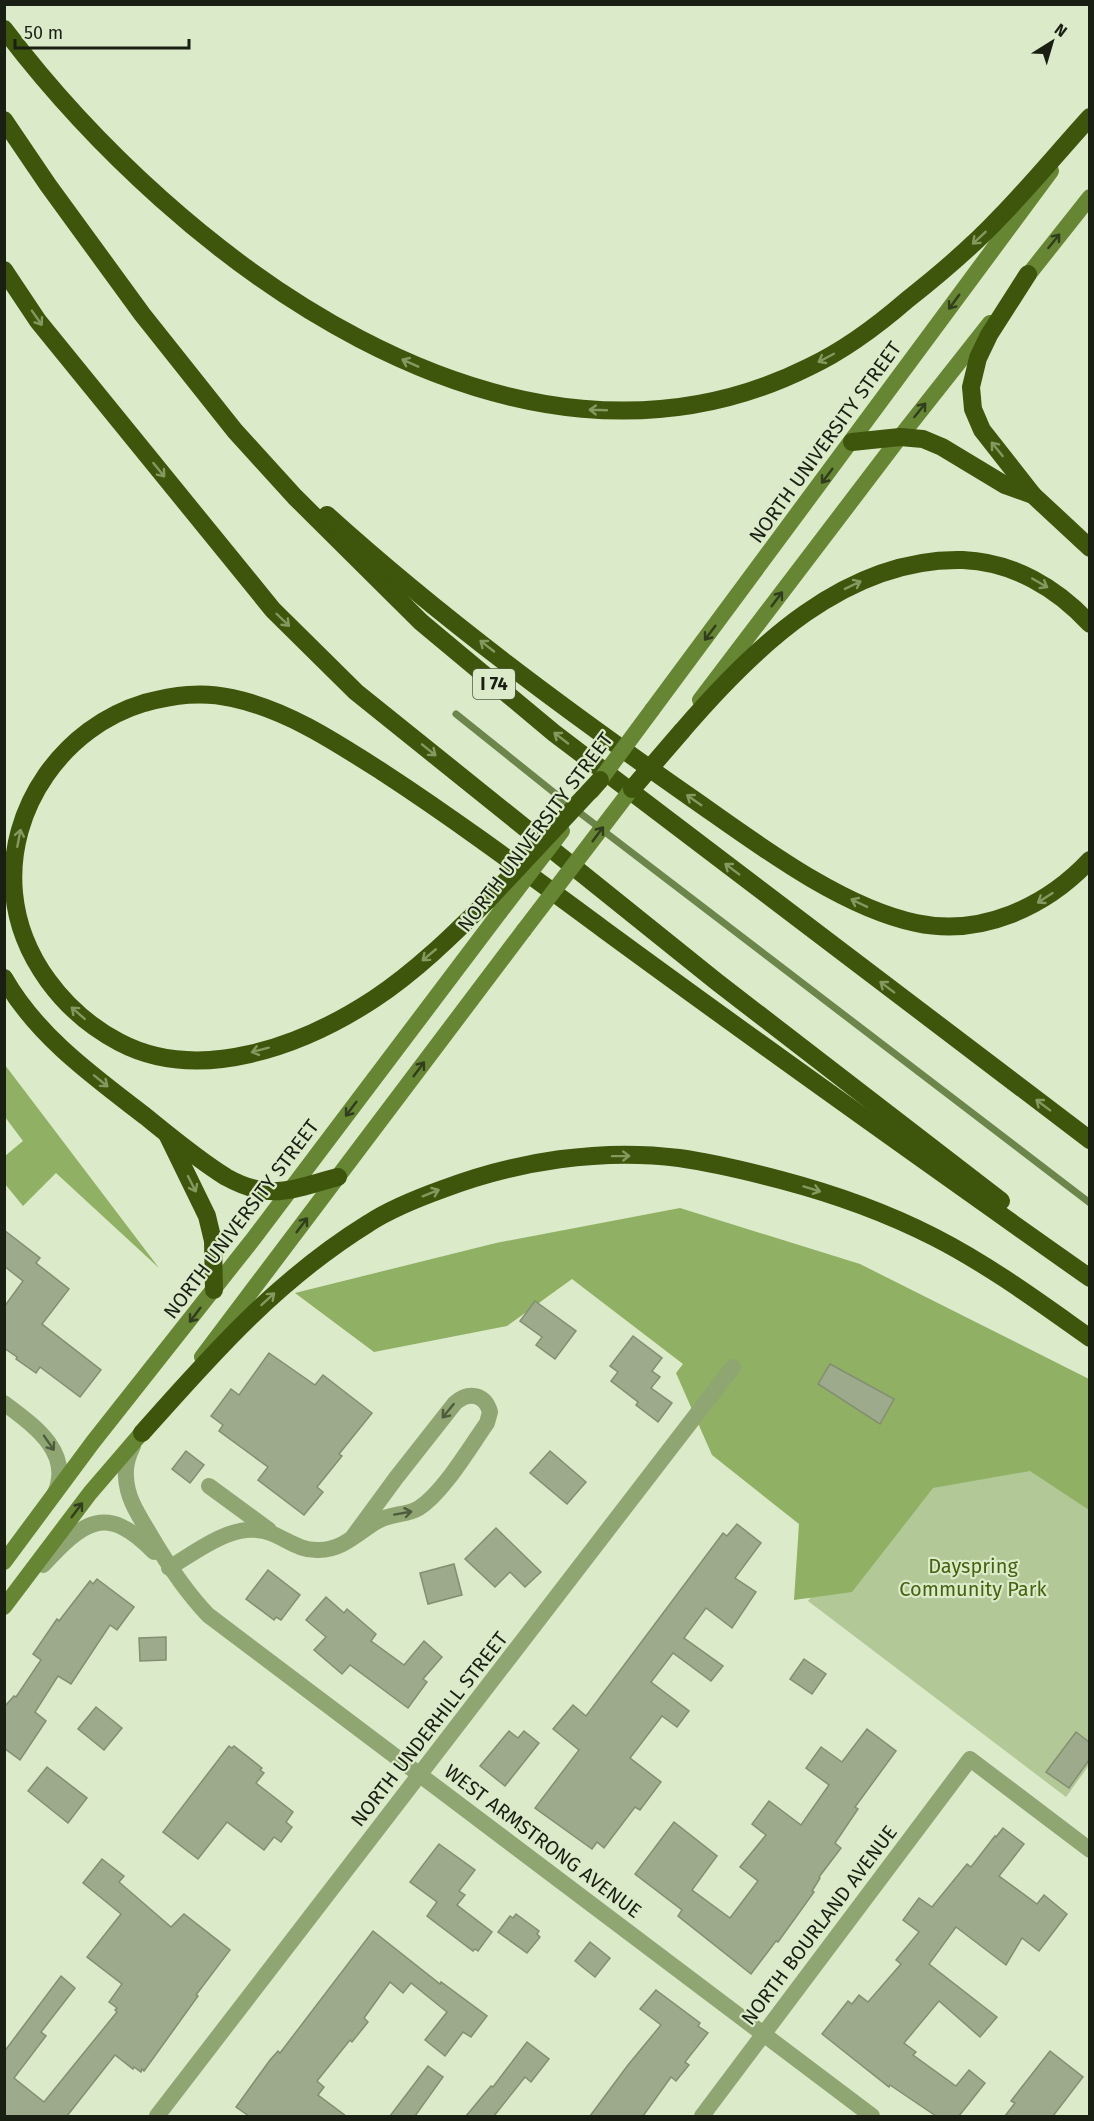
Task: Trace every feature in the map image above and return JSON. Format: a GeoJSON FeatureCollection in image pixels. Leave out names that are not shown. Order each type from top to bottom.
{"type":"FeatureCollection","features":[{"type":"Feature","properties":{"kind":"highway"},"geometry":{"type":"LineString","coordinates":[[4,29],[57,94],[132,172],[216,244],[306,308],[355,337],[441,376],[505,396],[546,405],[590,410],[663,408],[711,400],[770,383],[808,368],[839,351],[890,315],[934,279],[986,231],[1089,119]]}},
{"type":"Feature","properties":{"kind":"highway","name":"I 74"},"geometry":{"type":"LineString","coordinates":[[4,120],[48,185],[142,314],[236,432],[295,497],[388,591],[430,630],[582,755],[1089,1140]]}},
{"type":"Feature","properties":{"kind":"highway"},"geometry":{"type":"LineString","coordinates":[[4,270],[38,321],[273,610],[357,692],[717,982],[1089,1270]]}},
{"type":"Feature","properties":{"kind":"highway"},"geometry":{"type":"LineString","coordinates":[[1028,274],[983,348],[975,367],[971,387],[973,409],[982,430],[1032,495],[1089,548]]}},
{"type":"Feature","properties":{"kind":"highway"},"geometry":{"type":"LineString","coordinates":[[236,432],[391,569],[563,705],[756,844],[841,894],[883,914],[917,924],[974,924],[1004,918],[1027,908],[1058,888],[1089,860]]}},
{"type":"Feature","properties":{"kind":"highway"},"geometry":{"type":"LineString","coordinates":[[852,442],[900,437],[932,442],[1005,485],[1032,495]]}},
{"type":"Feature","properties":{"kind":"highway"},"geometry":{"type":"LineString","coordinates":[[632,789],[680,730],[742,666],[800,618],[871,576],[907,565],[931,561],[971,561],[1004,567],[1029,577],[1051,590],[1077,610],[1089,624]]}},
{"type":"Feature","properties":{"kind":"highway"},"geometry":{"type":"LineString","coordinates":[[600,780],[493,907],[453,934],[377,997],[315,1031],[266,1049],[232,1057],[189,1059],[160,1055],[120,1042],[90,1023],[63,998],[43,975],[26,941],[15,900],[14,872],[21,827],[40,784],[70,745],[100,721],[134,706],[166,697],[193,694],[235,699],[270,710],[329,739],[475,835],[816,1085],[1089,1278]]}},
{"type":"Feature","properties":{"kind":"highway"},"geometry":{"type":"LineString","coordinates":[[4,978],[21,1004],[62,1048],[165,1132],[215,1170],[243,1187],[266,1192],[290,1190],[338,1177]]}},
{"type":"Feature","properties":{"kind":"highway"},"geometry":{"type":"LineString","coordinates":[[165,1132],[207,1216],[213,1241],[214,1290]]}},
{"type":"Feature","properties":{"kind":"highway"},"geometry":{"type":"LineString","coordinates":[[139,1436],[247,1318],[311,1262],[369,1223],[400,1206],[465,1181],[546,1161],[573,1158],[637,1156],[679,1158],[751,1172],[871,1208],[973,1258],[1089,1338]]}},
{"type":"Feature","properties":{"kind":"main road","name":"NORTH UNIVERSITY STREET"},"geometry":{"type":"LineString","coordinates":[[600,780],[1089,119]]}},
{"type":"Feature","properties":{"kind":"main road"},"geometry":{"type":"LineString","coordinates":[[680,730],[900,437],[1089,197]]}},
{"type":"Feature","properties":{"kind":"main road"},"geometry":{"type":"LineString","coordinates":[[4,1608],[90,1493],[188,1375],[632,789]]}},
{"type":"Feature","properties":{"kind":"main road","name":"NORTH UNIVERSITY STREET"},"geometry":{"type":"LineString","coordinates":[[4,1562],[290,1190],[493,907]]}},
{"type":"Feature","properties":{"kind":"street","name":"NORTH UNDERHILL STREET"},"geometry":{"type":"LineString","coordinates":[[157,2116],[734,1367]]}},
{"type":"Feature","properties":{"kind":"street"},"geometry":{"type":"LineString","coordinates":[[209,1486],[272,1533],[297,1547],[311,1550],[334,1548],[352,1538],[386,1517],[417,1510],[431,1498],[488,1423],[490,1412],[484,1400],[471,1395],[464,1396],[455,1403],[352,1538]]}},
{"type":"Feature","properties":{"kind":"street"},"geometry":{"type":"LineString","coordinates":[[6,1404],[39,1430],[55,1452],[60,1472],[53,1496]]}},
{"type":"Feature","properties":{"kind":"street","name":"WEST ARMSTRONG AVENUE"},"geometry":{"type":"LineString","coordinates":[[139,1436],[125,1464],[128,1493],[169,1568],[187,1593],[213,1619],[872,2116]]}},
{"type":"Feature","properties":{"kind":"street","name":"WEST ARMSTRONG AVENUE"},"geometry":{"type":"LineString","coordinates":[[22,1584],[77,1532],[94,1523],[111,1523],[126,1528],[144,1542],[169,1568]]}},
{"type":"Feature","properties":{"kind":"street"},"geometry":{"type":"LineString","coordinates":[[169,1568],[230,1533],[257,1529],[272,1533]]}},
{"type":"Feature","properties":{"kind":"street","name":"NORTH BOURLAND AVENUE"},"geometry":{"type":"LineString","coordinates":[[702,2116],[970,1759],[1089,1850]]}},
{"type":"Feature","properties":{"kind":"green space"},"geometry":{"type":"Polygon","coordinates":[[[4,1065],[159,1268],[56,1173],[23,1206],[5,1184],[5,1156],[23,1141],[5,1117],[4,1065]]]}},
{"type":"Feature","properties":{"kind":"green space"},"geometry":{"type":"Polygon","coordinates":[[[680,1208],[860,1264],[1089,1379],[1089,1510],[1030,1471],[933,1488],[852,1592],[794,1600],[799,1524],[712,1455],[676,1373],[683,1364],[572,1279],[507,1326],[374,1352],[295,1293],[496,1243],[680,1208]]]}},
{"type":"Feature","properties":{"kind":"green space","name":"Dayspring Community Park"},"geometry":{"type":"Polygon","coordinates":[[[981,1373],[1089,1411],[1089,1765],[1066,1797],[808,1601],[981,1373]]]}},
{"type":"Feature","properties":{"kind":"building"},"geometry":{"type":"Polygon","coordinates":[[[4,1230],[40,1258],[36,1263],[69,1289],[42,1324],[101,1370],[80,1397],[40,1367],[36,1373],[4,1348],[4,1307],[23,1281],[4,1266],[4,1230]]]}},
{"type":"Feature","properties":{"kind":"building"},"geometry":{"type":"Polygon","coordinates":[[[535,1301],[576,1331],[555,1359],[536,1345],[542,1337],[520,1321],[535,1301]]]}},
{"type":"Feature","properties":{"kind":"building"},"geometry":{"type":"Polygon","coordinates":[[[633,1336],[662,1358],[652,1371],[660,1377],[651,1388],[672,1403],[658,1422],[636,1405],[638,1402],[611,1381],[618,1372],[610,1366],[633,1336]]]}},
{"type":"Feature","properties":{"kind":"building"},"geometry":{"type":"Polygon","coordinates":[[[269,1353],[315,1385],[323,1375],[372,1413],[339,1454],[342,1456],[317,1487],[323,1492],[304,1515],[258,1480],[268,1467],[219,1431],[223,1425],[211,1416],[231,1389],[239,1395],[269,1353]]]}},
{"type":"Feature","properties":{"kind":"building"},"geometry":{"type":"Polygon","coordinates":[[[830,1364],[894,1399],[880,1424],[818,1384],[830,1364]]]}},
{"type":"Feature","properties":{"kind":"building"},"geometry":{"type":"Polygon","coordinates":[[[186,1451],[204,1465],[190,1483],[172,1469],[186,1451]]]}},
{"type":"Feature","properties":{"kind":"building"},"geometry":{"type":"Polygon","coordinates":[[[550,1451],[586,1482],[567,1504],[530,1473],[550,1451]]]}},
{"type":"Feature","properties":{"kind":"building"},"geometry":{"type":"Polygon","coordinates":[[[737,1524],[761,1543],[735,1578],[756,1592],[732,1628],[706,1608],[684,1638],[723,1666],[711,1681],[673,1653],[651,1682],[689,1711],[677,1727],[662,1716],[630,1758],[661,1782],[640,1810],[635,1807],[604,1848],[597,1842],[592,1849],[535,1808],[579,1750],[553,1729],[573,1705],[586,1716],[723,1533],[727,1536],[737,1524]]]}},
{"type":"Feature","properties":{"kind":"building"},"geometry":{"type":"Polygon","coordinates":[[[496,1528],[541,1572],[525,1587],[510,1572],[495,1587],[465,1559],[496,1528]]]}},
{"type":"Feature","properties":{"kind":"building"},"geometry":{"type":"Polygon","coordinates":[[[454,1564],[462,1595],[428,1604],[420,1573],[454,1564]]]}},
{"type":"Feature","properties":{"kind":"building"},"geometry":{"type":"Polygon","coordinates":[[[268,1570],[300,1595],[281,1620],[276,1617],[274,1620],[246,1599],[268,1570]]]}},
{"type":"Feature","properties":{"kind":"building"},"geometry":{"type":"Polygon","coordinates":[[[97,1579],[134,1607],[117,1630],[110,1625],[71,1684],[58,1676],[35,1712],[46,1721],[20,1760],[4,1748],[4,1707],[14,1696],[16,1697],[41,1660],[33,1654],[57,1619],[59,1621],[90,1581],[93,1584],[97,1579]]]}},
{"type":"Feature","properties":{"kind":"building"},"geometry":{"type":"Polygon","coordinates":[[[326,1597],[344,1613],[347,1609],[376,1634],[371,1641],[404,1665],[424,1641],[442,1657],[423,1679],[427,1682],[408,1708],[350,1665],[342,1674],[314,1650],[326,1637],[306,1620],[326,1597]]]}},
{"type":"Feature","properties":{"kind":"building"},"geometry":{"type":"Polygon","coordinates":[[[166,1637],[166,1660],[140,1661],[139,1638],[166,1637]]]}},
{"type":"Feature","properties":{"kind":"building"},"geometry":{"type":"Polygon","coordinates":[[[804,1659],[826,1674],[812,1694],[790,1679],[804,1659]]]}},
{"type":"Feature","properties":{"kind":"building"},"geometry":{"type":"Polygon","coordinates":[[[96,1707],[122,1728],[104,1750],[78,1729],[96,1707]]]}},
{"type":"Feature","properties":{"kind":"building"},"geometry":{"type":"Polygon","coordinates":[[[867,1729],[896,1751],[855,1807],[858,1809],[835,1843],[841,1848],[819,1877],[812,1891],[814,1892],[778,1942],[776,1941],[751,1974],[678,1916],[682,1910],[635,1874],[674,1822],[717,1856],[692,1890],[730,1918],[758,1881],[740,1867],[766,1835],[752,1824],[769,1801],[801,1825],[829,1785],[806,1768],[821,1747],[842,1762],[867,1729]]]}},
{"type":"Feature","properties":{"kind":"building"},"geometry":{"type":"Polygon","coordinates":[[[509,1731],[518,1738],[524,1731],[539,1743],[505,1786],[480,1766],[509,1731]]]}},
{"type":"Feature","properties":{"kind":"building"},"geometry":{"type":"Polygon","coordinates":[[[1076,1732],[1089,1742],[1089,1760],[1069,1788],[1046,1772],[1076,1732]]]}},
{"type":"Feature","properties":{"kind":"building"},"geometry":{"type":"Polygon","coordinates":[[[229,1746],[232,1748],[234,1746],[262,1768],[260,1770],[264,1773],[256,1783],[293,1812],[286,1822],[292,1827],[281,1842],[274,1837],[264,1850],[227,1822],[198,1859],[163,1832],[229,1746]]]}},
{"type":"Feature","properties":{"kind":"building"},"geometry":{"type":"Polygon","coordinates":[[[47,1767],[87,1798],[68,1823],[28,1791],[47,1767]]]}},
{"type":"Feature","properties":{"kind":"building"},"geometry":{"type":"Polygon","coordinates":[[[1003,1828],[1024,1844],[999,1876],[1037,1904],[1044,1895],[1067,1914],[1039,1951],[1022,1938],[1006,1965],[956,1927],[929,1964],[997,2017],[980,2037],[939,2001],[904,2043],[916,2052],[913,2055],[956,2086],[969,2070],[985,2083],[959,2116],[936,2116],[890,2085],[889,2087],[822,2034],[848,2001],[852,2004],[859,1995],[868,2002],[901,1964],[896,1960],[919,1932],[903,1920],[919,1898],[932,1907],[967,1864],[971,1867],[1003,1828]]]}},
{"type":"Feature","properties":{"kind":"building"},"geometry":{"type":"Polygon","coordinates":[[[439,1844],[475,1870],[459,1891],[465,1895],[457,1905],[492,1932],[478,1951],[475,1949],[473,1951],[427,1916],[437,1902],[410,1882],[439,1844]]]}},
{"type":"Feature","properties":{"kind":"building"},"geometry":{"type":"Polygon","coordinates":[[[102,1859],[124,1876],[119,1882],[171,1927],[184,1914],[230,1950],[144,2071],[142,2069],[141,2072],[134,2067],[133,2069],[115,2055],[67,2116],[4,2116],[4,2052],[61,1976],[75,1988],[41,2032],[46,2036],[14,2078],[44,2102],[117,2012],[115,2010],[117,2008],[109,2002],[122,1984],[87,1957],[121,1914],[83,1883],[102,1859]]]}},
{"type":"Feature","properties":{"kind":"building"},"geometry":{"type":"Polygon","coordinates":[[[516,1914],[539,1931],[537,1934],[540,1937],[527,1953],[498,1932],[510,1916],[513,1918],[516,1914]]]}},
{"type":"Feature","properties":{"kind":"building"},"geometry":{"type":"Polygon","coordinates":[[[373,1931],[440,1984],[441,1982],[487,2016],[471,2037],[463,2032],[445,2056],[425,2040],[447,2012],[411,1983],[403,1993],[390,1982],[364,2018],[368,2022],[352,2042],[350,2040],[317,2081],[324,2087],[318,2095],[346,2116],[249,2116],[236,2107],[270,2060],[278,2051],[280,2053],[373,1931]]]}},
{"type":"Feature","properties":{"kind":"building"},"geometry":{"type":"Polygon","coordinates":[[[590,1942],[610,1958],[595,1977],[575,1961],[590,1942]]]}},
{"type":"Feature","properties":{"kind":"building"},"geometry":{"type":"Polygon","coordinates":[[[656,1990],[700,2023],[698,2026],[708,2033],[685,2062],[689,2065],[676,2081],[671,2077],[643,2116],[590,2116],[661,2025],[640,2009],[656,1990]]]}},
{"type":"Feature","properties":{"kind":"building"},"geometry":{"type":"Polygon","coordinates":[[[527,2042],[549,2059],[531,2082],[525,2077],[494,2116],[466,2116],[491,2086],[493,2087],[527,2042]]]}},
{"type":"Feature","properties":{"kind":"building"},"geometry":{"type":"Polygon","coordinates":[[[1050,2051],[1083,2077],[1053,2116],[1005,2116],[1015,2103],[1011,2101],[1050,2051]]]}},
{"type":"Feature","properties":{"kind":"building"},"geometry":{"type":"Polygon","coordinates":[[[428,2066],[443,2077],[415,2116],[390,2116],[428,2066]]]}},
{"type":"Feature","properties":{"kind":"waterway"},"geometry":{"type":"LineString","coordinates":[[456,714],[567,803],[1090,1203]]}}]}
